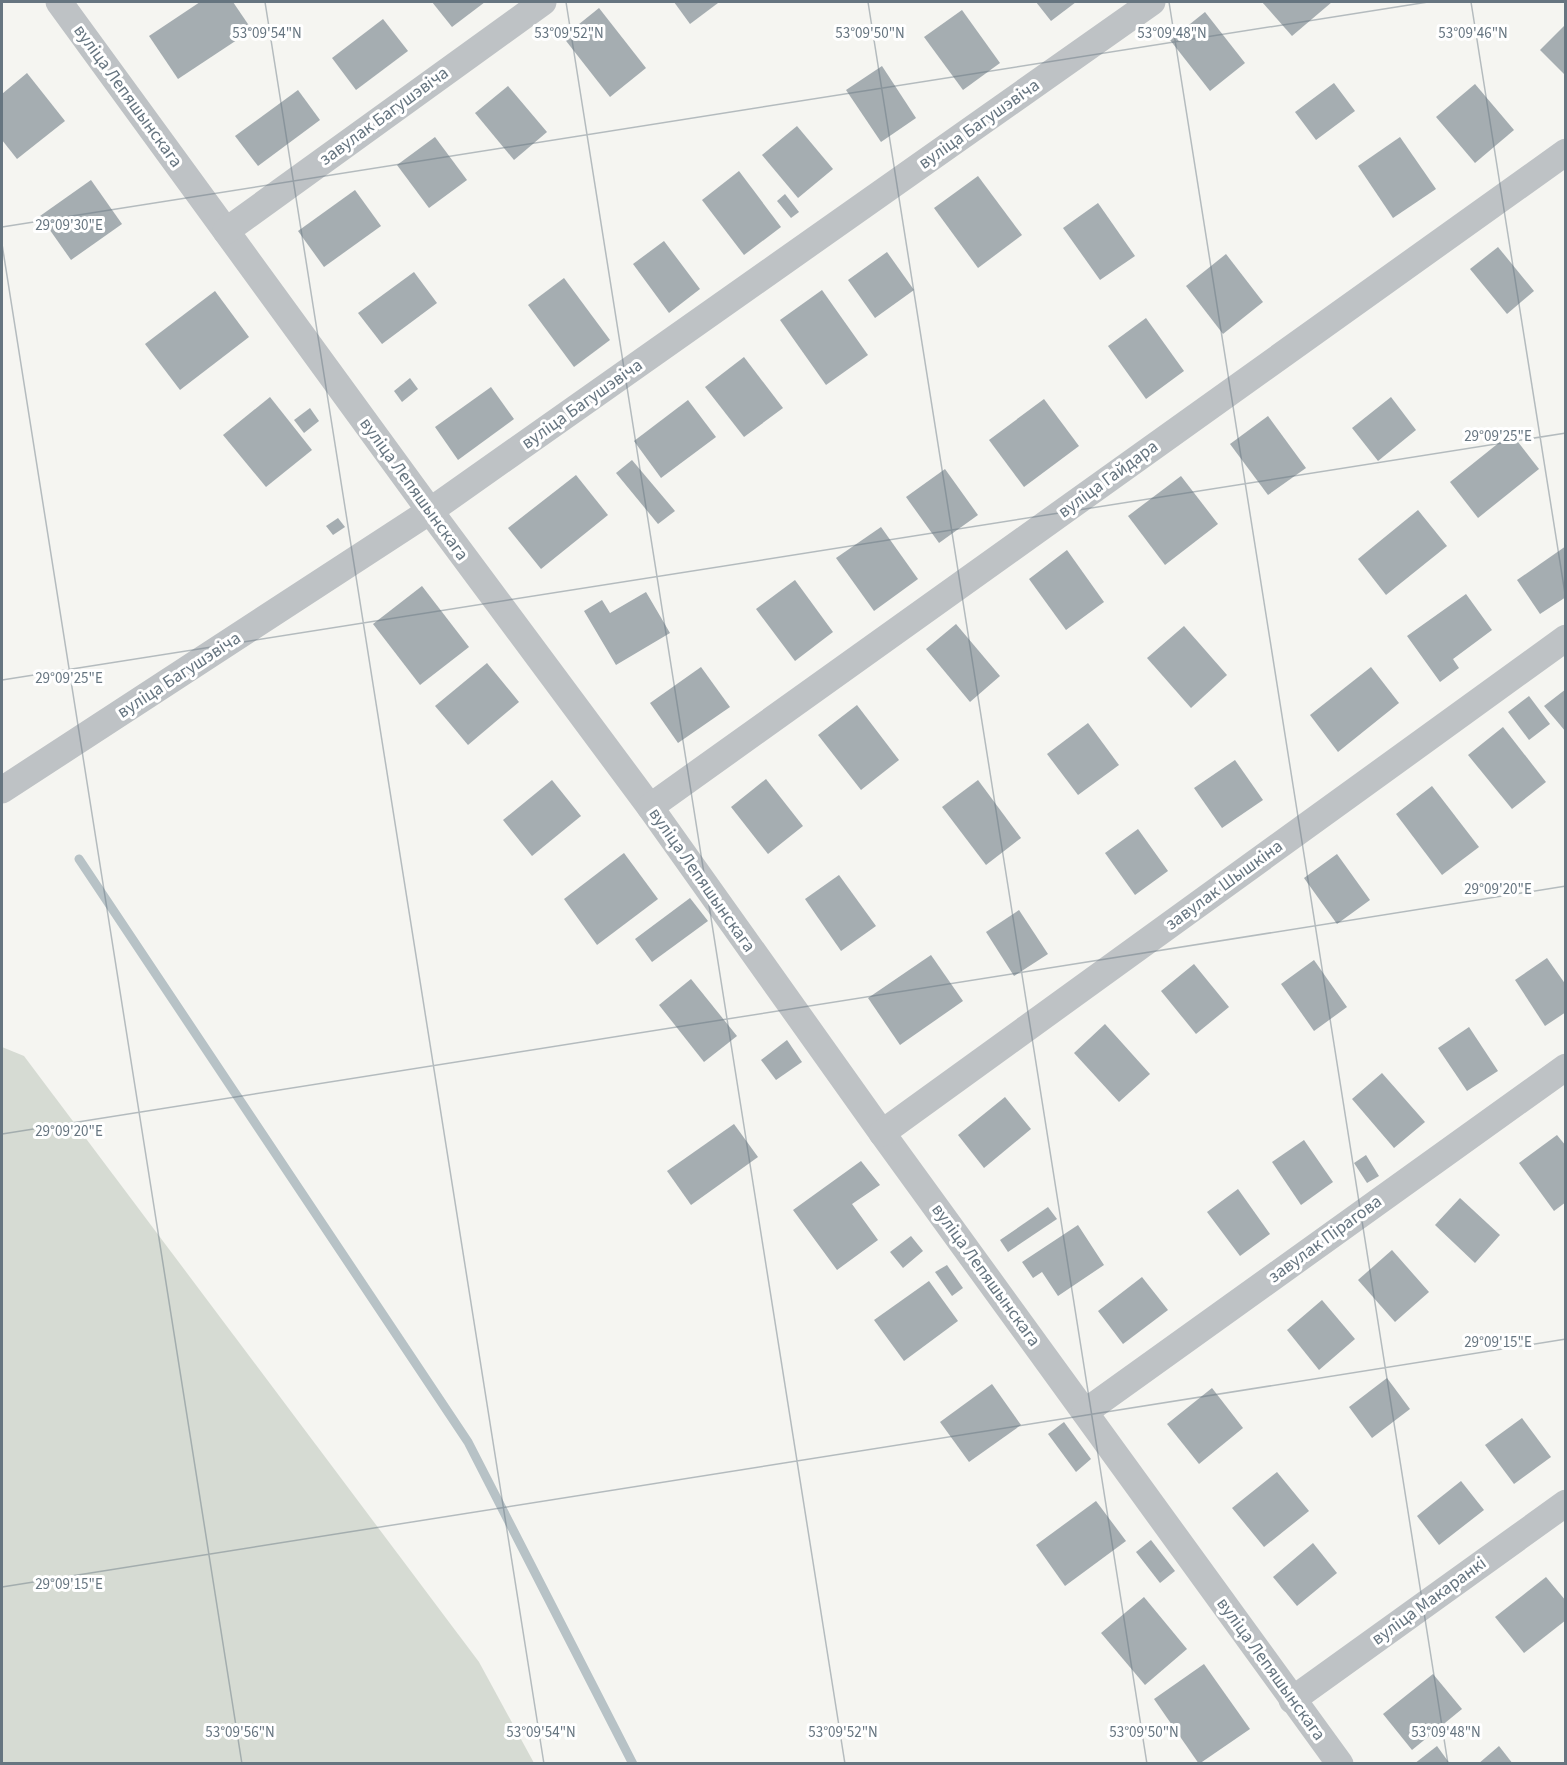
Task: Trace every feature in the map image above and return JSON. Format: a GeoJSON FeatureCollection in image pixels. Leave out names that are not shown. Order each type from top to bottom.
{"type":"FeatureCollection","features":[{"type":"Feature","properties":{"kind":"street","name":"вуліца Лепяшынскага"},"geometry":{"type":"LineString","coordinates":[[59,2],[430,511],[650,807],[882,1133],[1340,1764]]}},
{"type":"Feature","properties":{"kind":"street","name":"завулак Багушэвіча"},"geometry":{"type":"LineString","coordinates":[[226,231],[543,2]]}},
{"type":"Feature","properties":{"kind":"street","name":"вуліца Багушэвіча"},"geometry":{"type":"LineString","coordinates":[[2,790],[430,511],[1152,2]]}},
{"type":"Feature","properties":{"kind":"street","name":"вуліца Гайдара"},"geometry":{"type":"LineString","coordinates":[[650,807],[1566,152]]}},
{"type":"Feature","properties":{"kind":"street","name":"завулак Шышкіна"},"geometry":{"type":"LineString","coordinates":[[882,1133],[1566,638]]}},
{"type":"Feature","properties":{"kind":"street","name":"завулак Пірагова"},"geometry":{"type":"LineString","coordinates":[[1085,1412],[1566,1067]]}},
{"type":"Feature","properties":{"kind":"street","name":"вуліца Макаранкі"},"geometry":{"type":"LineString","coordinates":[[1292,1700],[1566,1503]]}},
{"type":"Feature","properties":{"kind":"shaded area"},"geometry":{"type":"Polygon","coordinates":[[[2,1047],[24,1056],[479,1662],[534,1763],[2,1763],[2,1047]]]}},
{"type":"Feature","properties":{"kind":"building"},"geometry":{"type":"Polygon","coordinates":[[[200,2],[233,2],[252,30],[178,79],[149,36],[200,2]]]}},
{"type":"Feature","properties":{"kind":"building"},"geometry":{"type":"Polygon","coordinates":[[[432,2],[485,2],[452,27],[432,2]]]}},
{"type":"Feature","properties":{"kind":"building"},"geometry":{"type":"Polygon","coordinates":[[[674,2],[716,2],[718,3],[690,24],[674,2]]]}},
{"type":"Feature","properties":{"kind":"building"},"geometry":{"type":"Polygon","coordinates":[[[1036,2],[1076,2],[1051,21],[1036,2]]]}},
{"type":"Feature","properties":{"kind":"building"},"geometry":{"type":"Polygon","coordinates":[[[1262,2],[1332,2],[1292,36],[1262,2]]]}},
{"type":"Feature","properties":{"kind":"building"},"geometry":{"type":"Polygon","coordinates":[[[599,8],[646,68],[610,97],[563,37],[599,8]]]}},
{"type":"Feature","properties":{"kind":"building"},"geometry":{"type":"Polygon","coordinates":[[[962,10],[1000,63],[963,90],[924,37],[962,10]]]}},
{"type":"Feature","properties":{"kind":"building"},"geometry":{"type":"Polygon","coordinates":[[[1205,12],[1245,63],[1210,91],[1170,40],[1205,12]]]}},
{"type":"Feature","properties":{"kind":"building"},"geometry":{"type":"Polygon","coordinates":[[[383,19],[408,51],[356,90],[332,58],[383,19]]]}},
{"type":"Feature","properties":{"kind":"building"},"geometry":{"type":"Polygon","coordinates":[[[1566,24],[1566,76],[1540,50],[1566,24]]]}},
{"type":"Feature","properties":{"kind":"building"},"geometry":{"type":"Polygon","coordinates":[[[882,66],[916,118],[881,142],[846,90],[882,66]]]}},
{"type":"Feature","properties":{"kind":"building"},"geometry":{"type":"Polygon","coordinates":[[[27,73],[65,121],[17,159],[2,140],[2,94],[27,73]]]}},
{"type":"Feature","properties":{"kind":"building"},"geometry":{"type":"Polygon","coordinates":[[[1334,83],[1355,111],[1316,140],[1295,112],[1334,83]]]}},
{"type":"Feature","properties":{"kind":"building"},"geometry":{"type":"Polygon","coordinates":[[[1475,84],[1514,130],[1475,163],[1436,117],[1475,84]]]}},
{"type":"Feature","properties":{"kind":"building"},"geometry":{"type":"Polygon","coordinates":[[[508,86],[547,132],[514,160],[475,113],[508,86]]]}},
{"type":"Feature","properties":{"kind":"building"},"geometry":{"type":"Polygon","coordinates":[[[298,90],[320,120],[258,166],[235,136],[298,90]]]}},
{"type":"Feature","properties":{"kind":"building"},"geometry":{"type":"Polygon","coordinates":[[[797,126],[833,169],[798,198],[762,155],[797,126]]]}},
{"type":"Feature","properties":{"kind":"building"},"geometry":{"type":"Polygon","coordinates":[[[435,137],[467,180],[429,208],[397,165],[435,137]]]}},
{"type":"Feature","properties":{"kind":"building"},"geometry":{"type":"Polygon","coordinates":[[[1400,137],[1436,189],[1393,218],[1358,166],[1400,137]]]}},
{"type":"Feature","properties":{"kind":"building"},"geometry":{"type":"Polygon","coordinates":[[[739,171],[781,227],[744,255],[702,200],[739,171]]]}},
{"type":"Feature","properties":{"kind":"building"},"geometry":{"type":"Polygon","coordinates":[[[978,176],[1022,235],[978,268],[934,208],[978,176]]]}},
{"type":"Feature","properties":{"kind":"building"},"geometry":{"type":"Polygon","coordinates":[[[91,180],[122,224],[71,260],[40,216],[91,180]]]}},
{"type":"Feature","properties":{"kind":"building"},"geometry":{"type":"Polygon","coordinates":[[[355,190],[381,226],[324,267],[298,231],[355,190]]]}},
{"type":"Feature","properties":{"kind":"building"},"geometry":{"type":"Polygon","coordinates":[[[785,194],[799,212],[791,218],[777,201],[785,194]]]}},
{"type":"Feature","properties":{"kind":"building"},"geometry":{"type":"Polygon","coordinates":[[[1098,203],[1135,256],[1100,280],[1063,228],[1098,203]]]}},
{"type":"Feature","properties":{"kind":"building"},"geometry":{"type":"Polygon","coordinates":[[[664,241],[700,289],[669,313],[633,264],[664,241]]]}},
{"type":"Feature","properties":{"kind":"building"},"geometry":{"type":"Polygon","coordinates":[[[1498,247],[1534,291],[1507,314],[1470,269],[1498,247]]]}},
{"type":"Feature","properties":{"kind":"building"},"geometry":{"type":"Polygon","coordinates":[[[887,252],[914,290],[875,318],[848,280],[887,252]]]}},
{"type":"Feature","properties":{"kind":"building"},"geometry":{"type":"Polygon","coordinates":[[[1226,254],[1263,302],[1223,334],[1186,286],[1226,254]]]}},
{"type":"Feature","properties":{"kind":"building"},"geometry":{"type":"Polygon","coordinates":[[[414,272],[437,303],[382,344],[358,313],[414,272]]]}},
{"type":"Feature","properties":{"kind":"building"},"geometry":{"type":"Polygon","coordinates":[[[564,278],[610,340],[574,367],[528,305],[564,278]]]}},
{"type":"Feature","properties":{"kind":"building"},"geometry":{"type":"Polygon","coordinates":[[[822,290],[868,355],[826,385],[780,320],[822,290]]]}},
{"type":"Feature","properties":{"kind":"building"},"geometry":{"type":"Polygon","coordinates":[[[215,291],[249,337],[180,390],[145,344],[215,291]]]}},
{"type":"Feature","properties":{"kind":"building"},"geometry":{"type":"Polygon","coordinates":[[[1146,318],[1184,371],[1146,399],[1108,346],[1146,318]]]}},
{"type":"Feature","properties":{"kind":"building"},"geometry":{"type":"Polygon","coordinates":[[[744,357],[783,408],[744,437],[705,387],[744,357]]]}},
{"type":"Feature","properties":{"kind":"building"},"geometry":{"type":"Polygon","coordinates":[[[410,378],[418,389],[402,402],[394,391],[410,378]]]}},
{"type":"Feature","properties":{"kind":"building"},"geometry":{"type":"Polygon","coordinates":[[[491,387],[514,419],[458,460],[435,427],[491,387]]]}},
{"type":"Feature","properties":{"kind":"building"},"geometry":{"type":"Polygon","coordinates":[[[270,397],[312,450],[266,487],[223,435],[270,397]]]}},
{"type":"Feature","properties":{"kind":"building"},"geometry":{"type":"Polygon","coordinates":[[[1391,397],[1416,430],[1378,461],[1352,428],[1391,397]]]}},
{"type":"Feature","properties":{"kind":"building"},"geometry":{"type":"Polygon","coordinates":[[[1044,399],[1079,446],[1024,487],[989,440],[1044,399]]]}},
{"type":"Feature","properties":{"kind":"building"},"geometry":{"type":"Polygon","coordinates":[[[688,400],[716,437],[661,478],[634,441],[688,400]]]}},
{"type":"Feature","properties":{"kind":"building"},"geometry":{"type":"Polygon","coordinates":[[[310,408],[319,421],[304,433],[294,420],[310,408]]]}},
{"type":"Feature","properties":{"kind":"building"},"geometry":{"type":"Polygon","coordinates":[[[1268,416],[1306,468],[1268,495],[1230,444],[1268,416]]]}},
{"type":"Feature","properties":{"kind":"building"},"geometry":{"type":"Polygon","coordinates":[[[1511,433],[1539,469],[1478,518],[1450,482],[1511,433]]]}},
{"type":"Feature","properties":{"kind":"building"},"geometry":{"type":"Polygon","coordinates":[[[632,460],[675,511],[658,524],[616,473],[632,460]]]}},
{"type":"Feature","properties":{"kind":"building"},"geometry":{"type":"Polygon","coordinates":[[[945,469],[978,515],[939,543],[906,497],[945,469]]]}},
{"type":"Feature","properties":{"kind":"building"},"geometry":{"type":"Polygon","coordinates":[[[576,475],[608,515],[541,569],[508,528],[576,475]]]}},
{"type":"Feature","properties":{"kind":"building"},"geometry":{"type":"Polygon","coordinates":[[[1181,476],[1218,524],[1165,565],[1128,516],[1181,476]]]}},
{"type":"Feature","properties":{"kind":"building"},"geometry":{"type":"Polygon","coordinates":[[[1418,510],[1447,546],[1386,595],[1358,559],[1418,510]]]}},
{"type":"Feature","properties":{"kind":"building"},"geometry":{"type":"Polygon","coordinates":[[[338,518],[345,527],[333,535],[326,526],[338,518]]]}},
{"type":"Feature","properties":{"kind":"building"},"geometry":{"type":"Polygon","coordinates":[[[881,527],[918,579],[874,611],[836,558],[881,527]]]}},
{"type":"Feature","properties":{"kind":"building"},"geometry":{"type":"Polygon","coordinates":[[[1566,546],[1566,597],[1540,614],[1517,580],[1566,546]]]}},
{"type":"Feature","properties":{"kind":"building"},"geometry":{"type":"Polygon","coordinates":[[[1067,550],[1104,602],[1066,630],[1029,579],[1067,550]]]}},
{"type":"Feature","properties":{"kind":"building"},"geometry":{"type":"Polygon","coordinates":[[[795,580],[833,632],[795,661],[756,609],[795,580]]]}},
{"type":"Feature","properties":{"kind":"building"},"geometry":{"type":"Polygon","coordinates":[[[422,586],[469,647],[420,685],[373,624],[422,586]]]}},
{"type":"Feature","properties":{"kind":"building"},"geometry":{"type":"Polygon","coordinates":[[[646,592],[670,633],[616,665],[584,611],[602,600],[610,613],[646,592]]]}},
{"type":"Feature","properties":{"kind":"building"},"geometry":{"type":"Polygon","coordinates":[[[1466,594],[1492,630],[1453,659],[1459,668],[1440,682],[1407,636],[1466,594]]]}},
{"type":"Feature","properties":{"kind":"building"},"geometry":{"type":"Polygon","coordinates":[[[956,624],[1000,676],[970,702],[926,649],[956,624]]]}},
{"type":"Feature","properties":{"kind":"building"},"geometry":{"type":"Polygon","coordinates":[[[1184,626],[1227,675],[1191,708],[1147,658],[1184,626]]]}},
{"type":"Feature","properties":{"kind":"building"},"geometry":{"type":"Polygon","coordinates":[[[487,663],[519,702],[468,745],[435,706],[487,663]]]}},
{"type":"Feature","properties":{"kind":"building"},"geometry":{"type":"Polygon","coordinates":[[[701,667],[730,707],[678,743],[650,703],[701,667]]]}},
{"type":"Feature","properties":{"kind":"building"},"geometry":{"type":"Polygon","coordinates":[[[1371,667],[1399,703],[1338,752],[1310,715],[1371,667]]]}},
{"type":"Feature","properties":{"kind":"building"},"geometry":{"type":"Polygon","coordinates":[[[1566,689],[1566,732],[1544,706],[1566,689]]]}},
{"type":"Feature","properties":{"kind":"building"},"geometry":{"type":"Polygon","coordinates":[[[1529,696],[1550,724],[1529,740],[1508,712],[1529,696]]]}},
{"type":"Feature","properties":{"kind":"building"},"geometry":{"type":"Polygon","coordinates":[[[857,705],[899,760],[861,790],[818,735],[857,705]]]}},
{"type":"Feature","properties":{"kind":"building"},"geometry":{"type":"Polygon","coordinates":[[[1088,723],[1119,765],[1078,795],[1047,754],[1088,723]]]}},
{"type":"Feature","properties":{"kind":"building"},"geometry":{"type":"Polygon","coordinates":[[[1503,727],[1546,782],[1512,809],[1468,755],[1503,727]]]}},
{"type":"Feature","properties":{"kind":"building"},"geometry":{"type":"Polygon","coordinates":[[[1235,760],[1263,800],[1222,828],[1194,788],[1235,760]]]}},
{"type":"Feature","properties":{"kind":"building"},"geometry":{"type":"Polygon","coordinates":[[[766,779],[803,826],[768,854],[731,807],[766,779]]]}},
{"type":"Feature","properties":{"kind":"building"},"geometry":{"type":"Polygon","coordinates":[[[552,780],[581,816],[532,856],[503,820],[552,780]]]}},
{"type":"Feature","properties":{"kind":"building"},"geometry":{"type":"Polygon","coordinates":[[[978,780],[1021,838],[986,865],[942,807],[978,780]]]}},
{"type":"Feature","properties":{"kind":"building"},"geometry":{"type":"Polygon","coordinates":[[[1432,786],[1479,847],[1442,875],[1396,814],[1432,786]]]}},
{"type":"Feature","properties":{"kind":"building"},"geometry":{"type":"Polygon","coordinates":[[[1138,829],[1168,871],[1135,895],[1105,853],[1138,829]]]}},
{"type":"Feature","properties":{"kind":"building"},"geometry":{"type":"Polygon","coordinates":[[[624,853],[658,899],[597,945],[564,899],[624,853]]]}},
{"type":"Feature","properties":{"kind":"building"},"geometry":{"type":"Polygon","coordinates":[[[1337,854],[1370,900],[1337,924],[1304,878],[1337,854]]]}},
{"type":"Feature","properties":{"kind":"building"},"geometry":{"type":"Polygon","coordinates":[[[839,875],[876,926],[841,951],[805,899],[839,875]]]}},
{"type":"Feature","properties":{"kind":"building"},"geometry":{"type":"Polygon","coordinates":[[[690,898],[708,921],[652,962],[635,939],[690,898]]]}},
{"type":"Feature","properties":{"kind":"building"},"geometry":{"type":"Polygon","coordinates":[[[1019,910],[1048,954],[1014,976],[986,932],[1019,910]]]}},
{"type":"Feature","properties":{"kind":"building"},"geometry":{"type":"Polygon","coordinates":[[[931,955],[963,1001],[900,1045],[868,998],[931,955]]]}},
{"type":"Feature","properties":{"kind":"building"},"geometry":{"type":"Polygon","coordinates":[[[1547,958],[1566,985],[1566,1012],[1545,1026],[1515,980],[1547,958]]]}},
{"type":"Feature","properties":{"kind":"building"},"geometry":{"type":"Polygon","coordinates":[[[1314,960],[1347,1007],[1314,1031],[1281,984],[1314,960]]]}},
{"type":"Feature","properties":{"kind":"building"},"geometry":{"type":"Polygon","coordinates":[[[1194,964],[1229,1007],[1196,1034],[1161,991],[1194,964]]]}},
{"type":"Feature","properties":{"kind":"building"},"geometry":{"type":"Polygon","coordinates":[[[691,979],[737,1036],[704,1062],[659,1005],[691,979]]]}},
{"type":"Feature","properties":{"kind":"building"},"geometry":{"type":"Polygon","coordinates":[[[1105,1024],[1150,1074],[1119,1102],[1074,1053],[1105,1024]]]}},
{"type":"Feature","properties":{"kind":"building"},"geometry":{"type":"Polygon","coordinates":[[[1469,1027],[1498,1071],[1467,1091],[1438,1048],[1469,1027]]]}},
{"type":"Feature","properties":{"kind":"building"},"geometry":{"type":"Polygon","coordinates":[[[787,1040],[802,1062],[776,1080],[761,1060],[787,1040]]]}},
{"type":"Feature","properties":{"kind":"building"},"geometry":{"type":"Polygon","coordinates":[[[1382,1073],[1425,1122],[1394,1148],[1352,1099],[1382,1073]]]}},
{"type":"Feature","properties":{"kind":"building"},"geometry":{"type":"Polygon","coordinates":[[[1005,1097],[1031,1129],[984,1168],[958,1135],[1005,1097]]]}},
{"type":"Feature","properties":{"kind":"building"},"geometry":{"type":"Polygon","coordinates":[[[734,1124],[758,1157],[691,1205],[667,1171],[734,1124]]]}},
{"type":"Feature","properties":{"kind":"building"},"geometry":{"type":"Polygon","coordinates":[[[1557,1135],[1566,1146],[1566,1202],[1554,1211],[1519,1163],[1557,1135]]]}},
{"type":"Feature","properties":{"kind":"building"},"geometry":{"type":"Polygon","coordinates":[[[1304,1140],[1333,1182],[1301,1205],[1272,1162],[1304,1140]]]}},
{"type":"Feature","properties":{"kind":"building"},"geometry":{"type":"Polygon","coordinates":[[[1366,1155],[1379,1176],[1367,1183],[1354,1163],[1366,1155]]]}},
{"type":"Feature","properties":{"kind":"building"},"geometry":{"type":"Polygon","coordinates":[[[861,1161],[880,1185],[852,1204],[878,1240],[837,1270],[793,1210],[861,1161]]]}},
{"type":"Feature","properties":{"kind":"building"},"geometry":{"type":"Polygon","coordinates":[[[1238,1189],[1270,1234],[1240,1256],[1207,1212],[1238,1189]]]}},
{"type":"Feature","properties":{"kind":"building"},"geometry":{"type":"Polygon","coordinates":[[[1460,1198],[1500,1235],[1475,1263],[1435,1225],[1460,1198]]]}},
{"type":"Feature","properties":{"kind":"building"},"geometry":{"type":"Polygon","coordinates":[[[1048,1207],[1057,1219],[1008,1252],[1000,1240],[1048,1207]]]}},
{"type":"Feature","properties":{"kind":"building"},"geometry":{"type":"Polygon","coordinates":[[[1078,1225],[1104,1265],[1058,1296],[1042,1272],[1033,1278],[1022,1262],[1078,1225]]]}},
{"type":"Feature","properties":{"kind":"building"},"geometry":{"type":"Polygon","coordinates":[[[911,1236],[923,1251],[903,1268],[890,1252],[911,1236]]]}},
{"type":"Feature","properties":{"kind":"building"},"geometry":{"type":"Polygon","coordinates":[[[1392,1250],[1429,1292],[1395,1322],[1358,1280],[1392,1250]]]}},
{"type":"Feature","properties":{"kind":"building"},"geometry":{"type":"Polygon","coordinates":[[[947,1265],[963,1288],[952,1296],[935,1272],[947,1265]]]}},
{"type":"Feature","properties":{"kind":"building"},"geometry":{"type":"Polygon","coordinates":[[[1142,1277],[1168,1310],[1123,1344],[1098,1311],[1142,1277]]]}},
{"type":"Feature","properties":{"kind":"building"},"geometry":{"type":"Polygon","coordinates":[[[929,1281],[958,1321],[904,1361],[874,1320],[929,1281]]]}},
{"type":"Feature","properties":{"kind":"building"},"geometry":{"type":"Polygon","coordinates":[[[1322,1300],[1355,1339],[1319,1370],[1287,1330],[1322,1300]]]}},
{"type":"Feature","properties":{"kind":"building"},"geometry":{"type":"Polygon","coordinates":[[[1387,1378],[1410,1409],[1372,1438],[1349,1407],[1387,1378]]]}},
{"type":"Feature","properties":{"kind":"building"},"geometry":{"type":"Polygon","coordinates":[[[992,1384],[1021,1425],[969,1462],[940,1422],[992,1384]]]}},
{"type":"Feature","properties":{"kind":"building"},"geometry":{"type":"Polygon","coordinates":[[[1212,1388],[1243,1428],[1199,1464],[1167,1424],[1212,1388]]]}},
{"type":"Feature","properties":{"kind":"building"},"geometry":{"type":"Polygon","coordinates":[[[1522,1418],[1551,1457],[1514,1484],[1485,1445],[1522,1418]]]}},
{"type":"Feature","properties":{"kind":"building"},"geometry":{"type":"Polygon","coordinates":[[[1064,1422],[1091,1459],[1076,1472],[1048,1434],[1064,1422]]]}},
{"type":"Feature","properties":{"kind":"building"},"geometry":{"type":"Polygon","coordinates":[[[1277,1472],[1309,1511],[1264,1547],[1232,1508],[1277,1472]]]}},
{"type":"Feature","properties":{"kind":"building"},"geometry":{"type":"Polygon","coordinates":[[[1461,1481],[1484,1510],[1439,1545],[1417,1516],[1461,1481]]]}},
{"type":"Feature","properties":{"kind":"building"},"geometry":{"type":"Polygon","coordinates":[[[1096,1501],[1126,1541],[1065,1586],[1036,1545],[1096,1501]]]}},
{"type":"Feature","properties":{"kind":"building"},"geometry":{"type":"Polygon","coordinates":[[[1151,1540],[1175,1571],[1160,1583],[1136,1552],[1151,1540]]]}},
{"type":"Feature","properties":{"kind":"building"},"geometry":{"type":"Polygon","coordinates":[[[1313,1543],[1337,1573],[1297,1606],[1273,1577],[1313,1543]]]}},
{"type":"Feature","properties":{"kind":"building"},"geometry":{"type":"Polygon","coordinates":[[[1546,1577],[1566,1601],[1566,1620],[1524,1653],[1495,1617],[1546,1577]]]}},
{"type":"Feature","properties":{"kind":"building"},"geometry":{"type":"Polygon","coordinates":[[[1144,1597],[1187,1649],[1145,1685],[1101,1633],[1144,1597]]]}},
{"type":"Feature","properties":{"kind":"building"},"geometry":{"type":"Polygon","coordinates":[[[1204,1664],[1250,1729],[1199,1764],[1154,1699],[1204,1664]]]}},
{"type":"Feature","properties":{"kind":"building"},"geometry":{"type":"Polygon","coordinates":[[[1433,1674],[1462,1709],[1412,1750],[1383,1714],[1433,1674]]]}},
{"type":"Feature","properties":{"kind":"building"},"geometry":{"type":"Polygon","coordinates":[[[1437,1746],[1450,1764],[1414,1764],[1437,1746]]]}},
{"type":"Feature","properties":{"kind":"building"},"geometry":{"type":"Polygon","coordinates":[[[1499,1746],[1513,1764],[1478,1764],[1499,1746]]]}},
{"type":"Feature","properties":{"kind":"waterway"},"geometry":{"type":"LineString","coordinates":[[79,859],[468,1442],[633,1764]]}}]}
